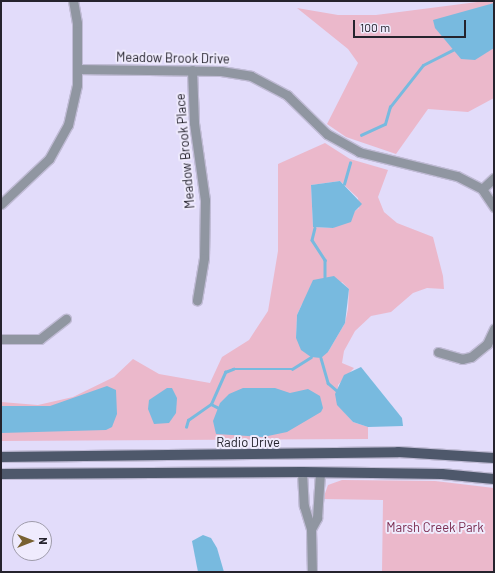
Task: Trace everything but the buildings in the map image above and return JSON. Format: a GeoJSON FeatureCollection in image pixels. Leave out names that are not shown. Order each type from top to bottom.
{"type":"FeatureCollection","features":[{"type":"Feature","properties":{"kind":"main road","name":"Radio Drive"},"geometry":{"type":"LineString","coordinates":[[1,457],[398,452],[494,458]]}},
{"type":"Feature","properties":{"kind":"main road"},"geometry":{"type":"LineString","coordinates":[[1,474],[302,472],[442,474],[494,479]]}},
{"type":"Feature","properties":{"kind":"street"},"geometry":{"type":"LineString","coordinates":[[1,204],[41,168],[62,138],[76,98],[77,69],[73,1]]}},
{"type":"Feature","properties":{"kind":"street","name":"Meadow Brook Drive"},"geometry":{"type":"LineString","coordinates":[[77,69],[192,70],[236,73],[264,81],[287,95],[327,134],[347,147],[457,176],[482,189]]}},
{"type":"Feature","properties":{"kind":"street","name":"Meadow Brook Place"},"geometry":{"type":"LineString","coordinates":[[192,70],[194,123],[205,200],[204,258],[197,300]]}},
{"type":"Feature","properties":{"kind":"street"},"geometry":{"type":"LineString","coordinates":[[494,178],[482,189],[494,207]]}},
{"type":"Feature","properties":{"kind":"street"},"geometry":{"type":"LineString","coordinates":[[1,339],[40,339],[66,320]]}},
{"type":"Feature","properties":{"kind":"street"},"geometry":{"type":"LineString","coordinates":[[438,352],[462,359],[471,357],[487,344],[494,329]]}},
{"type":"Feature","properties":{"kind":"street"},"geometry":{"type":"LineString","coordinates":[[302,472],[304,506],[311,529],[312,572]]}},
{"type":"Feature","properties":{"kind":"street"},"geometry":{"type":"LineString","coordinates":[[311,529],[317,518],[320,473]]}},
{"type":"Feature","properties":{"kind":"green space"},"geometry":{"type":"Polygon","coordinates":[[[494,1],[494,98],[468,112],[428,109],[396,154],[346,137],[327,124],[358,63],[348,49],[297,8],[338,15],[376,15],[494,1]]]}},
{"type":"Feature","properties":{"kind":"green space"},"geometry":{"type":"Polygon","coordinates":[[[325,143],[350,159],[388,170],[378,197],[384,212],[397,223],[433,237],[443,276],[444,289],[427,288],[413,293],[391,312],[371,316],[355,331],[344,351],[342,363],[354,368],[338,385],[337,404],[353,422],[368,427],[368,439],[1,441],[1,402],[38,405],[73,397],[114,377],[133,359],[159,374],[210,383],[222,357],[249,340],[268,311],[278,251],[278,164],[325,143]],[[340,181],[311,185],[313,227],[333,228],[359,208],[358,198],[340,181]],[[342,282],[302,304],[297,315],[296,338],[328,352],[345,323],[348,309],[349,289],[342,282]]]}},
{"type":"Feature","properties":{"kind":"green space","name":"Marsh Creek Park"},"geometry":{"type":"Polygon","coordinates":[[[342,480],[435,481],[494,488],[494,572],[382,572],[383,500],[323,499],[328,485],[342,480]]]}},
{"type":"Feature","properties":{"kind":"water"},"geometry":{"type":"Polygon","coordinates":[[[494,3],[494,48],[475,60],[461,59],[435,28],[433,20],[494,3]]]}},
{"type":"Feature","properties":{"kind":"water"},"geometry":{"type":"Polygon","coordinates":[[[340,181],[362,204],[355,211],[351,222],[333,228],[313,227],[311,185],[340,181]]]}},
{"type":"Feature","properties":{"kind":"water"},"geometry":{"type":"Polygon","coordinates":[[[334,276],[349,289],[345,323],[328,352],[321,358],[311,357],[301,350],[296,338],[297,315],[313,280],[334,276]]]}},
{"type":"Feature","properties":{"kind":"water"},"geometry":{"type":"Polygon","coordinates":[[[361,367],[402,418],[403,426],[368,427],[353,422],[337,405],[335,394],[344,375],[361,367]]]}},
{"type":"Feature","properties":{"kind":"water"},"geometry":{"type":"Polygon","coordinates":[[[107,386],[116,390],[117,414],[112,427],[106,430],[1,433],[1,406],[50,406],[107,386]]]}},
{"type":"Feature","properties":{"kind":"water"},"geometry":{"type":"Polygon","coordinates":[[[167,388],[172,388],[177,398],[176,413],[169,423],[154,424],[148,409],[149,400],[167,388]]]}},
{"type":"Feature","properties":{"kind":"water"},"geometry":{"type":"Polygon","coordinates":[[[243,388],[275,388],[290,393],[308,389],[320,396],[323,408],[321,412],[287,432],[263,437],[216,434],[213,421],[220,403],[229,394],[243,388]]]}},
{"type":"Feature","properties":{"kind":"water"},"geometry":{"type":"Polygon","coordinates":[[[203,535],[211,538],[217,548],[224,572],[198,572],[192,541],[203,535]]]}},
{"type":"Feature","properties":{"kind":"waterway"},"geometry":{"type":"LineString","coordinates":[[361,135],[385,124],[390,107],[423,65],[453,50]]}},
{"type":"Feature","properties":{"kind":"waterway"},"geometry":{"type":"LineString","coordinates":[[344,184],[350,163]]}},
{"type":"Feature","properties":{"kind":"waterway"},"geometry":{"type":"LineString","coordinates":[[315,228],[312,240],[325,260],[325,277]]}},
{"type":"Feature","properties":{"kind":"waterway"},"geometry":{"type":"LineString","coordinates":[[186,427],[188,420],[211,404],[225,372],[233,369],[292,369],[311,357]]}},
{"type":"Feature","properties":{"kind":"waterway"},"geometry":{"type":"LineString","coordinates":[[321,358],[328,383],[336,390]]}},
{"type":"Feature","properties":{"kind":"waterway"},"geometry":{"type":"LineString","coordinates":[[211,404],[217,407]]}}]}
